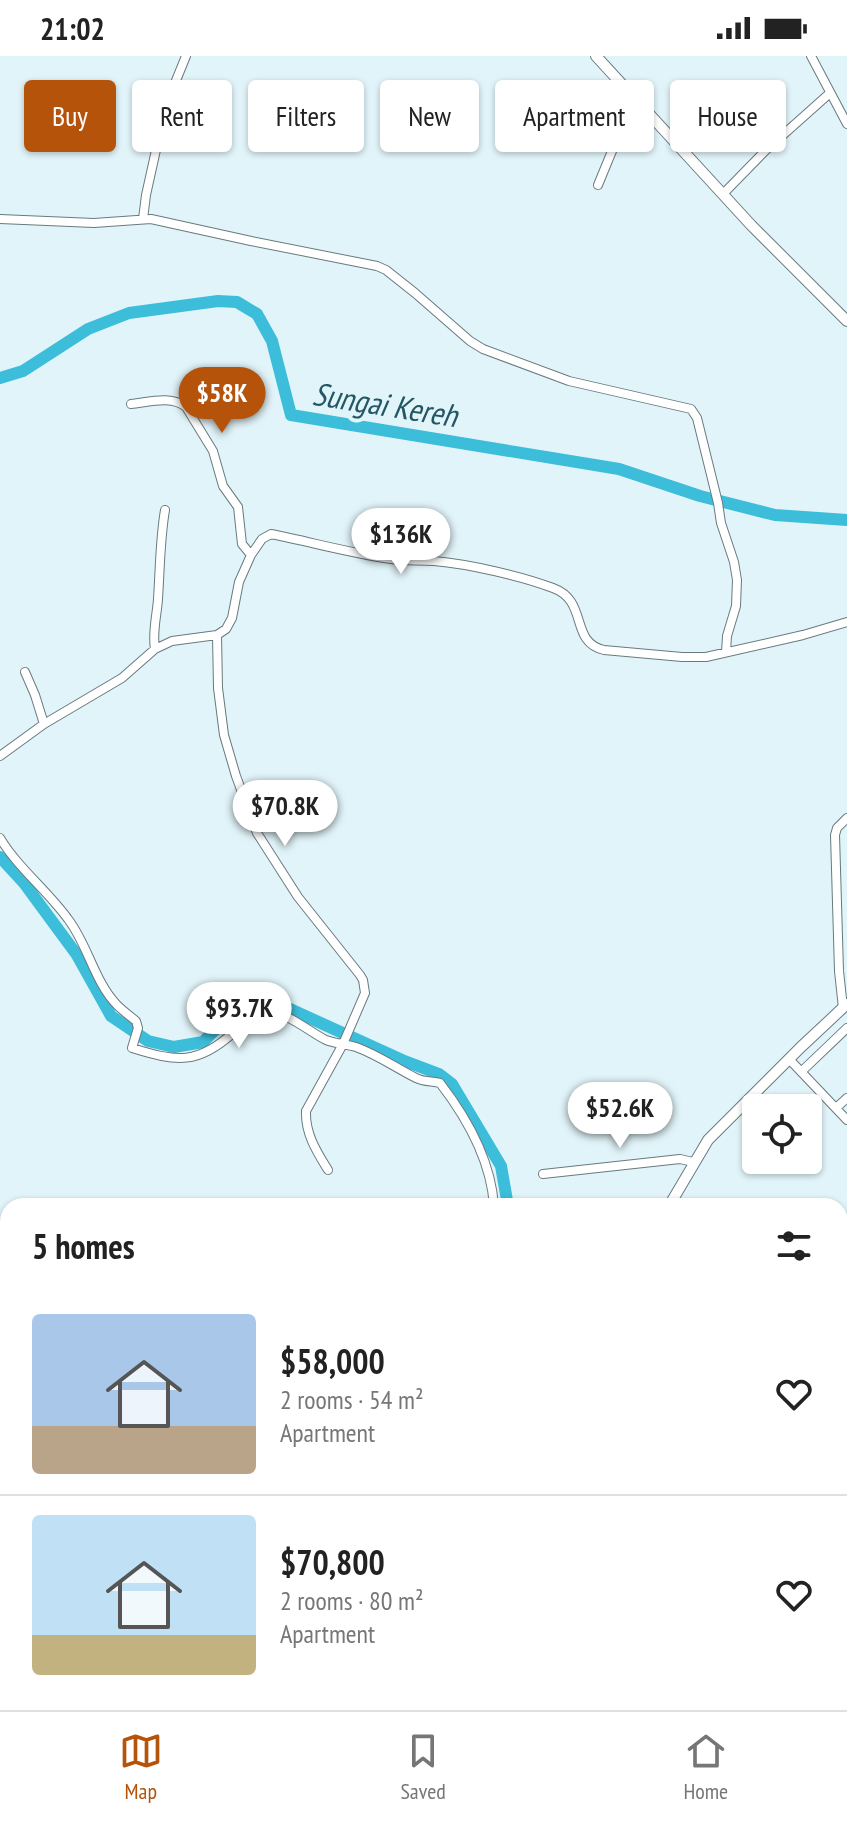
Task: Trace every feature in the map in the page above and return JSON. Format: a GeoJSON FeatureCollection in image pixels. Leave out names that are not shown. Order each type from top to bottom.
{"type":"FeatureCollection","features":[{"type":"Feature","properties":{"kind":"street"},"geometry":{"type":"LineString","coordinates":[[143,219],[166,105],[186,56]]}},
{"type":"Feature","properties":{"kind":"street"},"geometry":{"type":"LineString","coordinates":[[596,56],[619,80]]}},
{"type":"Feature","properties":{"kind":"street"},"geometry":{"type":"LineString","coordinates":[[811,56],[847,124]]}},
{"type":"Feature","properties":{"kind":"street"},"geometry":{"type":"LineString","coordinates":[[724,193],[766,150],[830,93]]}},
{"type":"Feature","properties":{"kind":"street"},"geometry":{"type":"LineString","coordinates":[[654,117],[755,228],[847,321]]}},
{"type":"Feature","properties":{"kind":"street"},"geometry":{"type":"LineString","coordinates":[[598,185],[612,152]]}},
{"type":"Feature","properties":{"kind":"street"},"geometry":{"type":"LineString","coordinates":[[0,219],[94,223],[143,219],[167,221],[380,266],[483,349],[569,381],[691,409],[697,418],[721,523],[734,562],[736,606],[727,636],[726,652]]}},
{"type":"Feature","properties":{"kind":"street"},"geometry":{"type":"LineString","coordinates":[[131,404],[173,400],[186,407],[213,451],[223,486],[238,507],[242,544],[251,555]]}},
{"type":"Feature","properties":{"kind":"street"},"geometry":{"type":"LineString","coordinates":[[155,649],[165,510]]}},
{"type":"Feature","properties":{"kind":"street"},"geometry":{"type":"LineString","coordinates":[[369,555],[390,539],[395,520]]}},
{"type":"Feature","properties":{"kind":"street"},"geometry":{"type":"LineString","coordinates":[[0,756],[44,724],[122,678],[155,649],[172,641],[217,635],[226,629],[230,624],[239,582],[251,555],[262,539],[271,534],[369,555],[445,562],[522,578],[556,589],[570,598],[586,639],[597,648],[706,657],[847,622]]}},
{"type":"Feature","properties":{"kind":"street"},"geometry":{"type":"LineString","coordinates":[[217,635],[218,688],[224,735],[257,833],[298,897],[363,980],[365,993],[346,1038],[311,1099],[306,1114],[312,1144],[328,1170]]}},
{"type":"Feature","properties":{"kind":"street"},"geometry":{"type":"LineString","coordinates":[[25,672],[44,724]]}},
{"type":"Feature","properties":{"kind":"street"},"geometry":{"type":"LineString","coordinates":[[673,1198],[693,1162],[714,1133],[845,1006],[839,971],[835,835],[837,828],[847,818]]}},
{"type":"Feature","properties":{"kind":"street"},"geometry":{"type":"LineString","coordinates":[[0,838],[70,922],[111,998],[135,1019],[138,1028],[132,1048],[174,1058],[208,1053],[249,1019],[270,1013],[288,1018],[329,1041],[346,1038]]}},
{"type":"Feature","properties":{"kind":"street"},"geometry":{"type":"LineString","coordinates":[[802,1071],[847,1028]]}},
{"type":"Feature","properties":{"kind":"street"},"geometry":{"type":"LineString","coordinates":[[346,1038],[353,1046],[380,1057],[418,1080],[442,1084],[484,1159],[493,1198]]}},
{"type":"Feature","properties":{"kind":"street"},"geometry":{"type":"LineString","coordinates":[[789,1059],[847,1120]]}},
{"type":"Feature","properties":{"kind":"street"},"geometry":{"type":"LineString","coordinates":[[836,1108],[847,1098]]}},
{"type":"Feature","properties":{"kind":"street"},"geometry":{"type":"LineString","coordinates":[[543,1174],[680,1159],[693,1162]]}},
{"type":"Feature","properties":{"kind":"waterway","name":"Sungai Kereh"},"geometry":{"type":"LineString","coordinates":[[0,378],[23,371],[88,329],[129,313],[218,301],[237,302],[257,314],[272,341],[291,415],[619,469],[700,496],[775,515],[847,520]]}},
{"type":"Feature","properties":{"kind":"waterway","name":"Sungai Kereh"},"geometry":{"type":"LineString","coordinates":[[0,857],[24,883],[77,955],[111,1016],[148,1041],[174,1047],[203,1042],[238,1007],[268,999],[439,1074],[452,1084],[501,1166],[507,1198]]}}]}
